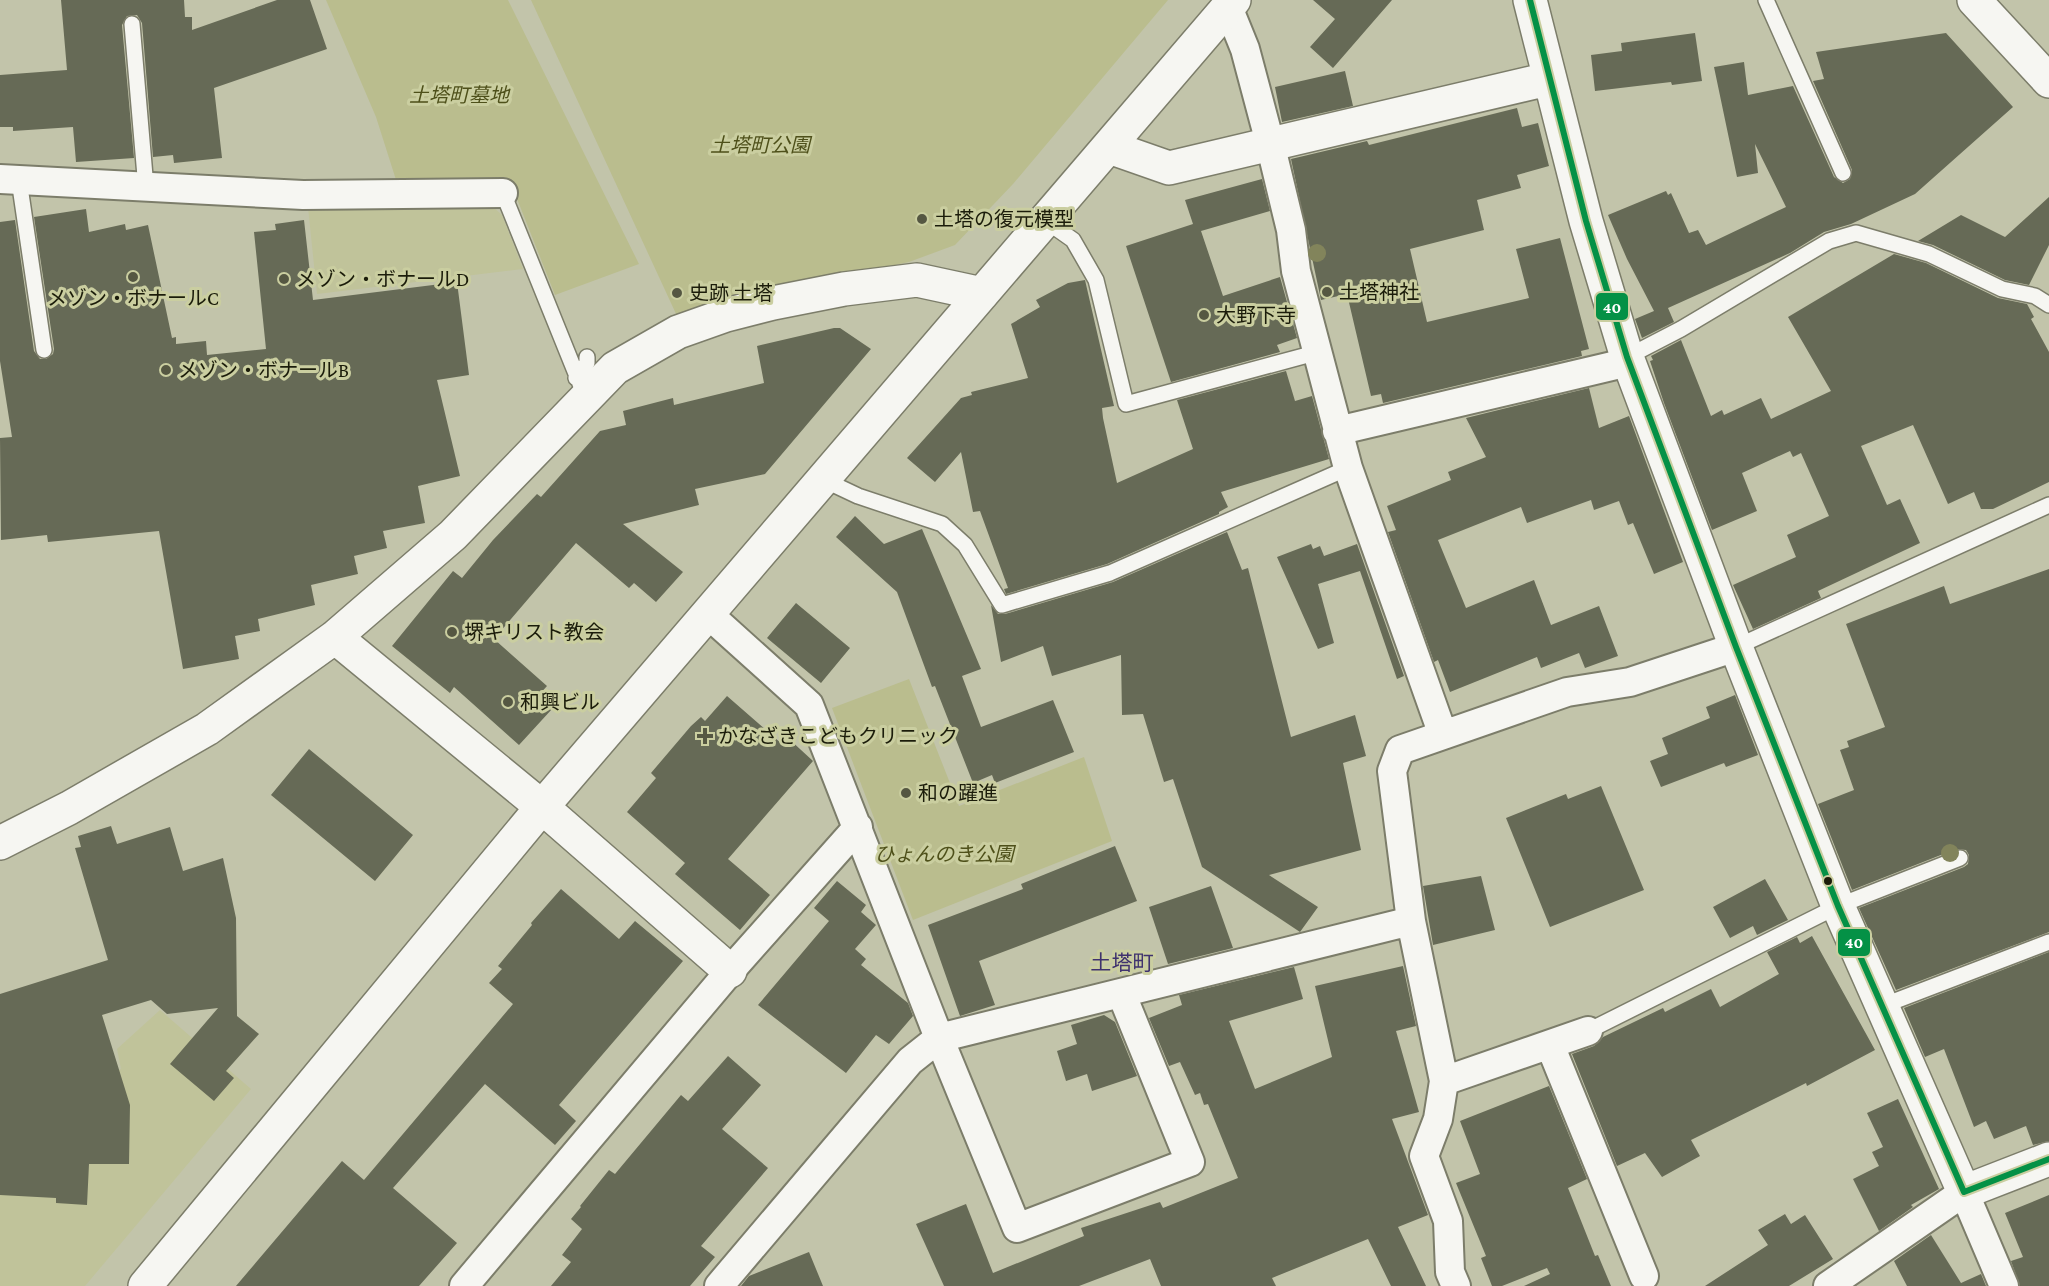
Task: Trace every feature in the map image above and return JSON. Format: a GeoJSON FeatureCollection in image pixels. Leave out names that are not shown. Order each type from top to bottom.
{"type":"FeatureCollection","features":[{"type":"Feature","properties":{"kind":"street"},"geometry":{"type":"LineString","coordinates":[[1530,0],[1548,79],[1586,221],[1628,359],[1736,647],[1838,906],[2004,1286]]}},
{"type":"Feature","properties":{"kind":"street"},"geometry":{"type":"LineString","coordinates":[[1974,0],[2049,81]]}},
{"type":"Feature","properties":{"kind":"street"},"geometry":{"type":"LineString","coordinates":[[1231,3],[1270,143],[1291,230],[1296,271],[1337,431],[1443,735]]}},
{"type":"Feature","properties":{"kind":"street"},"geometry":{"type":"LineString","coordinates":[[145,1286],[542,807],[1231,3]]}},
{"type":"Feature","properties":{"kind":"street"},"geometry":{"type":"LineString","coordinates":[[1108,147],[1169,168],[1548,79]]}},
{"type":"Feature","properties":{"kind":"street"},"geometry":{"type":"LineString","coordinates":[[9,180],[303,195],[503,193]]}},
{"type":"Feature","properties":{"kind":"street"},"geometry":{"type":"LineString","coordinates":[[0,843],[69,808],[207,729],[336,637],[453,535],[581,387],[678,332],[726,315],[844,289],[917,280],[982,294]]}},
{"type":"Feature","properties":{"kind":"street"},"geometry":{"type":"LineString","coordinates":[[1337,431],[1628,359]]}},
{"type":"Feature","properties":{"kind":"street"},"geometry":{"type":"LineString","coordinates":[[708,614],[809,705],[939,1038],[1017,1228],[1190,1162],[1122,995]]}},
{"type":"Feature","properties":{"kind":"street"},"geometry":{"type":"LineString","coordinates":[[336,637],[542,807],[730,971]]}},
{"type":"Feature","properties":{"kind":"street"},"geometry":{"type":"LineString","coordinates":[[1456,1286],[1450,1272],[1448,1221],[1424,1156],[1438,1119],[1444,1081],[1411,921],[1392,771],[1400,750],[1568,692],[1630,682],[1736,647]]}},
{"type":"Feature","properties":{"kind":"street"},"geometry":{"type":"LineString","coordinates":[[464,1286],[730,971],[858,827]]}},
{"type":"Feature","properties":{"kind":"street"},"geometry":{"type":"LineString","coordinates":[[720,1286],[910,1061],[939,1038],[1122,995],[1411,921]]}},
{"type":"Feature","properties":{"kind":"street"},"geometry":{"type":"LineString","coordinates":[[1444,1081],[1588,1031]]}},
{"type":"Feature","properties":{"kind":"street"},"geometry":{"type":"LineString","coordinates":[[1550,1046],[1646,1281]]}},
{"type":"Feature","properties":{"kind":"street"},"geometry":{"type":"LineString","coordinates":[[1828,1286],[1964,1192],[2049,1159]]}},
{"type":"Feature","properties":{"kind":"lane"},"geometry":{"type":"LineString","coordinates":[[1766,0],[1843,173]]}},
{"type":"Feature","properties":{"kind":"lane"},"geometry":{"type":"LineString","coordinates":[[132,24],[146,188]]}},
{"type":"Feature","properties":{"kind":"lane"},"geometry":{"type":"LineString","coordinates":[[9,180],[44,350]]}},
{"type":"Feature","properties":{"kind":"lane"},"geometry":{"type":"LineString","coordinates":[[503,193],[581,387]]}},
{"type":"Feature","properties":{"kind":"lane"},"geometry":{"type":"LineString","coordinates":[[1046,221],[1073,240],[1096,280],[1126,404],[1316,353]]}},
{"type":"Feature","properties":{"kind":"lane"},"geometry":{"type":"LineString","coordinates":[[1628,359],[1829,241],[1856,234],[1929,254],[2002,289],[2035,296],[2049,305]]}},
{"type":"Feature","properties":{"kind":"lane"},"geometry":{"type":"LineString","coordinates":[[581,387],[587,357]]}},
{"type":"Feature","properties":{"kind":"lane"},"geometry":{"type":"LineString","coordinates":[[821,479],[858,496],[942,524],[965,545],[1002,605],[1110,573],[1348,468]]}},
{"type":"Feature","properties":{"kind":"lane"},"geometry":{"type":"LineString","coordinates":[[1736,647],[2049,505]]}},
{"type":"Feature","properties":{"kind":"lane"},"geometry":{"type":"LineString","coordinates":[[1588,1031],[1838,906],[1960,858]]}},
{"type":"Feature","properties":{"kind":"lane"},"geometry":{"type":"LineString","coordinates":[[1882,1006],[2049,942]]}},
{"type":"Feature","properties":{"kind":"shaded area"},"geometry":{"type":"Polygon","coordinates":[[[492,206],[502,215],[523,269],[317,294],[308,207],[492,206]]]}},
{"type":"Feature","properties":{"kind":"shaded area"},"geometry":{"type":"Polygon","coordinates":[[[160,1010],[251,1089],[85,1286],[0,1286],[0,1160],[95,1079],[121,1069],[117,1049],[160,1010]]]}},
{"type":"Feature","properties":{"kind":"green space","name":"土塔町墓地"},"geometry":{"type":"Polygon","coordinates":[[[326,0],[508,0],[639,264],[555,295],[512,186],[397,183],[376,117],[326,0]]]}},
{"type":"Feature","properties":{"kind":"green space","name":"土塔町公園"},"geometry":{"type":"Polygon","coordinates":[[[531,0],[1168,0],[1013,184],[955,245],[909,262],[730,300],[677,316],[531,0]]]}},
{"type":"Feature","properties":{"kind":"green space","name":"ひょんのき公園"},"geometry":{"type":"Polygon","coordinates":[[[909,679],[959,806],[1084,757],[1112,841],[913,920],[832,708],[909,679]]]}},
{"type":"Feature","properties":{"kind":"building"},"geometry":{"type":"Polygon","coordinates":[[[61,0],[184,0],[185,17],[192,17],[192,30],[277,0],[310,0],[327,49],[214,88],[222,158],[174,163],[173,155],[153,157],[142,23],[137,15],[127,16],[122,25],[134,158],[76,162],[73,127],[13,131],[13,127],[0,127],[0,75],[67,70],[61,0]]]}},
{"type":"Feature","properties":{"kind":"building"},"geometry":{"type":"Polygon","coordinates":[[[1313,0],[1392,0],[1333,68],[1310,47],[1335,19],[1313,0]]]}},
{"type":"Feature","properties":{"kind":"building"},"geometry":{"type":"Polygon","coordinates":[[[1695,33],[1702,81],[1672,85],[1671,82],[1595,91],[1591,55],[1622,51],[1621,43],[1695,33]]]}},
{"type":"Feature","properties":{"kind":"building"},"geometry":{"type":"Polygon","coordinates":[[[1946,33],[2013,107],[1915,194],[1851,224],[1824,232],[1790,253],[1668,308],[1674,322],[1642,338],[1635,319],[1654,311],[1627,259],[1608,215],[1666,191],[1668,195],[1671,193],[1689,233],[1698,230],[1706,245],[1786,207],[1755,144],[1758,173],[1737,177],[1714,67],[1744,62],[1748,95],[1793,86],[1834,177],[1843,183],[1850,179],[1852,170],[1813,81],[1824,79],[1816,52],[1946,33]]]}},
{"type":"Feature","properties":{"kind":"building"},"geometry":{"type":"Polygon","coordinates":[[[1345,71],[1353,106],[1282,122],[1275,87],[1345,71]]]}},
{"type":"Feature","properties":{"kind":"building"},"geometry":{"type":"Polygon","coordinates":[[[1517,108],[1522,127],[1538,123],[1549,166],[1517,175],[1521,188],[1477,200],[1484,230],[1410,249],[1427,322],[1529,298],[1516,249],[1560,238],[1589,349],[1581,351],[1582,356],[1383,403],[1381,394],[1371,396],[1347,294],[1321,300],[1291,159],[1367,141],[1369,145],[1517,108]]]}},
{"type":"Feature","properties":{"kind":"building"},"geometry":{"type":"Polygon","coordinates":[[[1262,179],[1270,211],[1201,231],[1223,296],[1280,277],[1297,338],[1277,345],[1280,352],[1171,382],[1126,246],[1193,224],[1185,200],[1262,179]]]}},
{"type":"Feature","properties":{"kind":"building"},"geometry":{"type":"Polygon","coordinates":[[[2049,197],[2049,245],[2029,285],[2005,280],[1933,245],[1918,241],[1961,215],[2005,237],[2049,197]]]}},
{"type":"Feature","properties":{"kind":"building"},"geometry":{"type":"Polygon","coordinates":[[[86,209],[89,232],[125,224],[126,230],[148,225],[172,338],[176,337],[176,344],[206,341],[207,355],[266,349],[254,232],[276,230],[275,224],[304,220],[313,300],[457,282],[469,375],[437,380],[460,476],[418,486],[425,523],[383,531],[387,548],[354,556],[358,574],[311,585],[315,605],[258,619],[260,631],[235,636],[239,659],[183,669],[159,531],[48,542],[47,535],[1,540],[0,438],[12,437],[0,361],[0,222],[15,220],[34,351],[40,359],[46,359],[53,354],[54,349],[34,217],[86,209]]]}},
{"type":"Feature","properties":{"kind":"building"},"geometry":{"type":"Polygon","coordinates":[[[1894,254],[1926,263],[1998,298],[2027,304],[2034,317],[2031,319],[2049,352],[2049,482],[1993,509],[1981,509],[1974,492],[1948,504],[1913,425],[1861,446],[1887,505],[1900,499],[1920,543],[1818,591],[1821,598],[1753,629],[1733,585],[1796,557],[1787,535],[1829,516],[1801,453],[1793,457],[1790,451],[1742,473],[1757,511],[1712,530],[1664,403],[1650,361],[1653,360],[1651,356],[1681,340],[1711,416],[1722,410],[1724,415],[1761,398],[1771,419],[1831,391],[1788,317],[1894,254]]]}},
{"type":"Feature","properties":{"kind":"building"},"geometry":{"type":"Polygon","coordinates":[[[1085,280],[1114,406],[1102,408],[1117,483],[1193,449],[1177,400],[1286,371],[1295,401],[1312,396],[1329,459],[1221,492],[1228,507],[1219,514],[1107,564],[1006,594],[1004,589],[1008,588],[980,511],[973,512],[961,452],[935,482],[907,458],[961,398],[972,395],[971,392],[1028,378],[1011,324],[1040,307],[1036,300],[1068,283],[1085,280]]]}},
{"type":"Feature","properties":{"kind":"building"},"geometry":{"type":"Polygon","coordinates":[[[840,328],[871,349],[765,474],[695,489],[699,505],[623,524],[683,572],[656,602],[634,583],[629,588],[576,543],[494,639],[547,686],[538,696],[552,709],[519,745],[454,687],[450,693],[392,646],[453,571],[462,578],[493,540],[537,494],[541,497],[600,431],[626,425],[623,411],[673,398],[674,405],[764,383],[757,346],[840,328]]]}},
{"type":"Feature","properties":{"kind":"building"},"geometry":{"type":"Polygon","coordinates":[[[1589,388],[1599,428],[1629,416],[1683,562],[1654,574],[1633,523],[1628,525],[1619,501],[1594,510],[1591,500],[1527,523],[1521,507],[1438,540],[1466,608],[1534,580],[1551,625],[1599,606],[1618,656],[1585,668],[1579,653],[1541,668],[1537,657],[1450,692],[1438,660],[1434,662],[1388,532],[1396,530],[1387,506],[1451,480],[1448,472],[1486,457],[1466,418],[1589,388]]]}},
{"type":"Feature","properties":{"kind":"building"},"geometry":{"type":"Polygon","coordinates":[[[855,516],[884,544],[922,529],[981,669],[962,676],[981,727],[1053,700],[1074,752],[995,783],[992,775],[973,783],[935,686],[932,687],[897,592],[836,537],[855,516]]]}},
{"type":"Feature","properties":{"kind":"building"},"geometry":{"type":"Polygon","coordinates":[[[1227,532],[1242,570],[1248,568],[1291,737],[1355,715],[1366,756],[1343,763],[1361,850],[1269,875],[1318,907],[1300,932],[1202,867],[1173,779],[1164,782],[1143,714],[1122,715],[1121,655],[1052,676],[1043,646],[1001,662],[991,605],[998,614],[1005,614],[1113,582],[1227,532]]]}},
{"type":"Feature","properties":{"kind":"building"},"geometry":{"type":"Polygon","coordinates":[[[1311,544],[1313,549],[1320,546],[1324,556],[1357,544],[1404,676],[1397,679],[1360,571],[1318,584],[1334,643],[1318,649],[1277,557],[1311,544]]]}},
{"type":"Feature","properties":{"kind":"building"},"geometry":{"type":"Polygon","coordinates":[[[2049,569],[2049,932],[1896,990],[1859,908],[1964,867],[1968,864],[1969,855],[1966,850],[1956,849],[1852,890],[1818,804],[1854,790],[1840,750],[1849,747],[1847,741],[1885,727],[1846,624],[1944,586],[1950,604],[2049,569]]]}},
{"type":"Feature","properties":{"kind":"building"},"geometry":{"type":"Polygon","coordinates":[[[796,603],[850,648],[821,683],[767,638],[796,603]]]}},
{"type":"Feature","properties":{"kind":"building"},"geometry":{"type":"Polygon","coordinates":[[[1735,695],[1758,755],[1726,767],[1724,763],[1661,787],[1650,761],[1668,754],[1662,738],[1710,718],[1706,707],[1735,695]]]}},
{"type":"Feature","properties":{"kind":"building"},"geometry":{"type":"Polygon","coordinates":[[[727,696],[782,744],[788,738],[813,761],[728,859],[770,895],[740,930],[675,874],[685,863],[627,812],[656,778],[651,773],[691,726],[701,717],[705,721],[727,696]]]}},
{"type":"Feature","properties":{"kind":"building"},"geometry":{"type":"Polygon","coordinates":[[[309,749],[413,835],[375,881],[271,795],[309,749]]]}},
{"type":"Feature","properties":{"kind":"building"},"geometry":{"type":"Polygon","coordinates":[[[1601,786],[1644,890],[1550,927],[1506,818],[1566,794],[1568,799],[1601,786]]]}},
{"type":"Feature","properties":{"kind":"building"},"geometry":{"type":"Polygon","coordinates":[[[111,826],[117,844],[170,827],[183,871],[223,858],[236,918],[237,1016],[259,1034],[226,1071],[234,1078],[214,1101],[170,1064],[218,1008],[167,1014],[151,1000],[102,1015],[130,1105],[129,1164],[89,1164],[87,1205],[56,1203],[56,1198],[0,1195],[0,994],[108,960],[75,848],[81,847],[78,836],[111,826]]]}},
{"type":"Feature","properties":{"kind":"building"},"geometry":{"type":"Polygon","coordinates":[[[1115,846],[1137,901],[979,961],[995,1005],[960,1016],[928,925],[1023,889],[1021,884],[1115,846]]]}},
{"type":"Feature","properties":{"kind":"building"},"geometry":{"type":"Polygon","coordinates":[[[1481,876],[1495,930],[1433,945],[1423,886],[1481,876]]]}},
{"type":"Feature","properties":{"kind":"building"},"geometry":{"type":"Polygon","coordinates":[[[1765,879],[1788,920],[1757,935],[1753,926],[1730,938],[1713,907],[1765,879]]]}},
{"type":"Feature","properties":{"kind":"building"},"geometry":{"type":"Polygon","coordinates":[[[837,881],[866,905],[861,912],[876,925],[855,949],[866,959],[861,965],[908,1003],[913,1016],[889,1044],[876,1035],[846,1073],[758,1005],[829,921],[814,908],[837,881]]]}},
{"type":"Feature","properties":{"kind":"building"},"geometry":{"type":"Polygon","coordinates":[[[1211,886],[1233,948],[1168,964],[1149,907],[1211,886]]]}},
{"type":"Feature","properties":{"kind":"building"},"geometry":{"type":"Polygon","coordinates":[[[561,889],[619,939],[635,921],[683,961],[559,1105],[576,1121],[555,1145],[485,1084],[393,1188],[457,1243],[419,1286],[236,1286],[342,1161],[364,1180],[513,1004],[489,983],[502,969],[498,966],[561,889]]]}},
{"type":"Feature","properties":{"kind":"building"},"geometry":{"type":"Polygon","coordinates":[[[1812,936],[1875,1050],[1807,1086],[1806,1083],[1691,1140],[1700,1156],[1662,1177],[1645,1153],[1617,1166],[1572,1054],[1594,1046],[1603,1037],[1663,1008],[1665,1012],[1711,989],[1720,1007],[1779,974],[1767,952],[1797,937],[1800,943],[1812,936]]]}},
{"type":"Feature","properties":{"kind":"building"},"geometry":{"type":"Polygon","coordinates":[[[2049,952],[2049,1141],[2033,1145],[2026,1126],[1994,1139],[1986,1121],[1974,1127],[1944,1049],[1925,1057],[1904,1008],[2049,952]]]}},
{"type":"Feature","properties":{"kind":"building"},"geometry":{"type":"Polygon","coordinates":[[[1403,966],[1416,1026],[1396,1031],[1419,1112],[1392,1119],[1428,1215],[1398,1227],[1426,1286],[1391,1286],[1368,1239],[1272,1278],[1276,1286],[1161,1286],[1150,1259],[1079,1286],[944,1286],[916,1224],[966,1204],[993,1273],[1084,1236],[1081,1228],[1160,1202],[1163,1208],[1238,1178],[1208,1104],[1204,1105],[1200,1093],[1195,1095],[1180,1062],[1169,1066],[1149,1018],[1182,1005],[1179,995],[1294,967],[1303,999],[1229,1021],[1255,1089],[1332,1057],[1315,986],[1403,966]]]}},
{"type":"Feature","properties":{"kind":"building"},"geometry":{"type":"Polygon","coordinates":[[[1104,1015],[1115,1022],[1137,1076],[1092,1091],[1087,1074],[1066,1081],[1057,1051],[1077,1044],[1071,1025],[1104,1015]]]}},
{"type":"Feature","properties":{"kind":"building"},"geometry":{"type":"Polygon","coordinates":[[[728,1056],[761,1085],[722,1129],[768,1168],[701,1246],[715,1257],[690,1286],[551,1286],[571,1262],[562,1255],[582,1229],[571,1219],[580,1206],[609,1170],[615,1174],[681,1095],[688,1101],[728,1056]]]}},
{"type":"Feature","properties":{"kind":"building"},"geometry":{"type":"Polygon","coordinates":[[[1549,1086],[1587,1179],[1568,1188],[1595,1256],[1598,1255],[1611,1286],[1524,1286],[1550,1274],[1547,1268],[1502,1286],[1492,1286],[1481,1258],[1486,1256],[1456,1183],[1480,1174],[1460,1121],[1549,1086]]]}},
{"type":"Feature","properties":{"kind":"building"},"geometry":{"type":"Polygon","coordinates":[[[1898,1099],[1939,1189],[1911,1205],[1913,1207],[1879,1231],[1853,1179],[1879,1166],[1872,1152],[1883,1147],[1867,1113],[1898,1099]]]}},
{"type":"Feature","properties":{"kind":"building"},"geometry":{"type":"Polygon","coordinates":[[[2049,1195],[2049,1286],[2020,1286],[2011,1261],[2023,1257],[2005,1213],[2049,1195]]]}},
{"type":"Feature","properties":{"kind":"building"},"geometry":{"type":"Polygon","coordinates":[[[1785,1214],[1791,1224],[1805,1215],[1833,1259],[1789,1286],[1705,1286],[1768,1245],[1758,1230],[1785,1214]]]}},
{"type":"Feature","properties":{"kind":"building"},"geometry":{"type":"Polygon","coordinates":[[[1931,1235],[1961,1283],[1981,1274],[1986,1286],[1907,1286],[1894,1261],[1931,1235]]]}},
{"type":"Feature","properties":{"kind":"building"},"geometry":{"type":"Polygon","coordinates":[[[809,1252],[823,1286],[741,1286],[749,1276],[809,1252]]]}},
{"type":"Feature","properties":{"kind":"transit line","name":"40"},"geometry":{"type":"LineString","coordinates":[[1530,0],[1586,221],[1627,357],[1736,647],[1838,906],[1964,1192]]}},
{"type":"Feature","properties":{"kind":"transit line","name":"40"},"geometry":{"type":"LineString","coordinates":[[1964,1192],[2049,1159]]}},
{"type":"Feature","properties":{"kind":"place","name":"土塔の復元模型"},"geometry":{"type":"Point","coordinates":[922,219]}},
{"type":"Feature","properties":{"kind":"place","name":"メゾン・ボナールC"},"geometry":{"type":"Point","coordinates":[133,277]}},
{"type":"Feature","properties":{"kind":"place","name":"メゾン・ボナールD"},"geometry":{"type":"Point","coordinates":[284,279]}},
{"type":"Feature","properties":{"kind":"place","name":"土塔神社"},"geometry":{"type":"Point","coordinates":[1327,292]}},
{"type":"Feature","properties":{"kind":"place","name":"史跡 土塔"},"geometry":{"type":"Point","coordinates":[677,293]}},
{"type":"Feature","properties":{"kind":"place","name":"大野下寺"},"geometry":{"type":"Point","coordinates":[1204,315]}},
{"type":"Feature","properties":{"kind":"place","name":"メゾン・ボナールB"},"geometry":{"type":"Point","coordinates":[166,370]}},
{"type":"Feature","properties":{"kind":"place","name":"堺キリスト教会"},"geometry":{"type":"Point","coordinates":[452,632]}},
{"type":"Feature","properties":{"kind":"place","name":"和興ビル"},"geometry":{"type":"Point","coordinates":[508,702]}},
{"type":"Feature","properties":{"kind":"place","name":"かなざきこどもクリニック"},"geometry":{"type":"Point","coordinates":[705,736]}},
{"type":"Feature","properties":{"kind":"place","name":"和の躍進"},"geometry":{"type":"Point","coordinates":[906,793]}},
{"type":"Feature","properties":{"kind":"district","name":"土塔町"},"geometry":{"type":"Point","coordinates":[1122,963]}}]}
